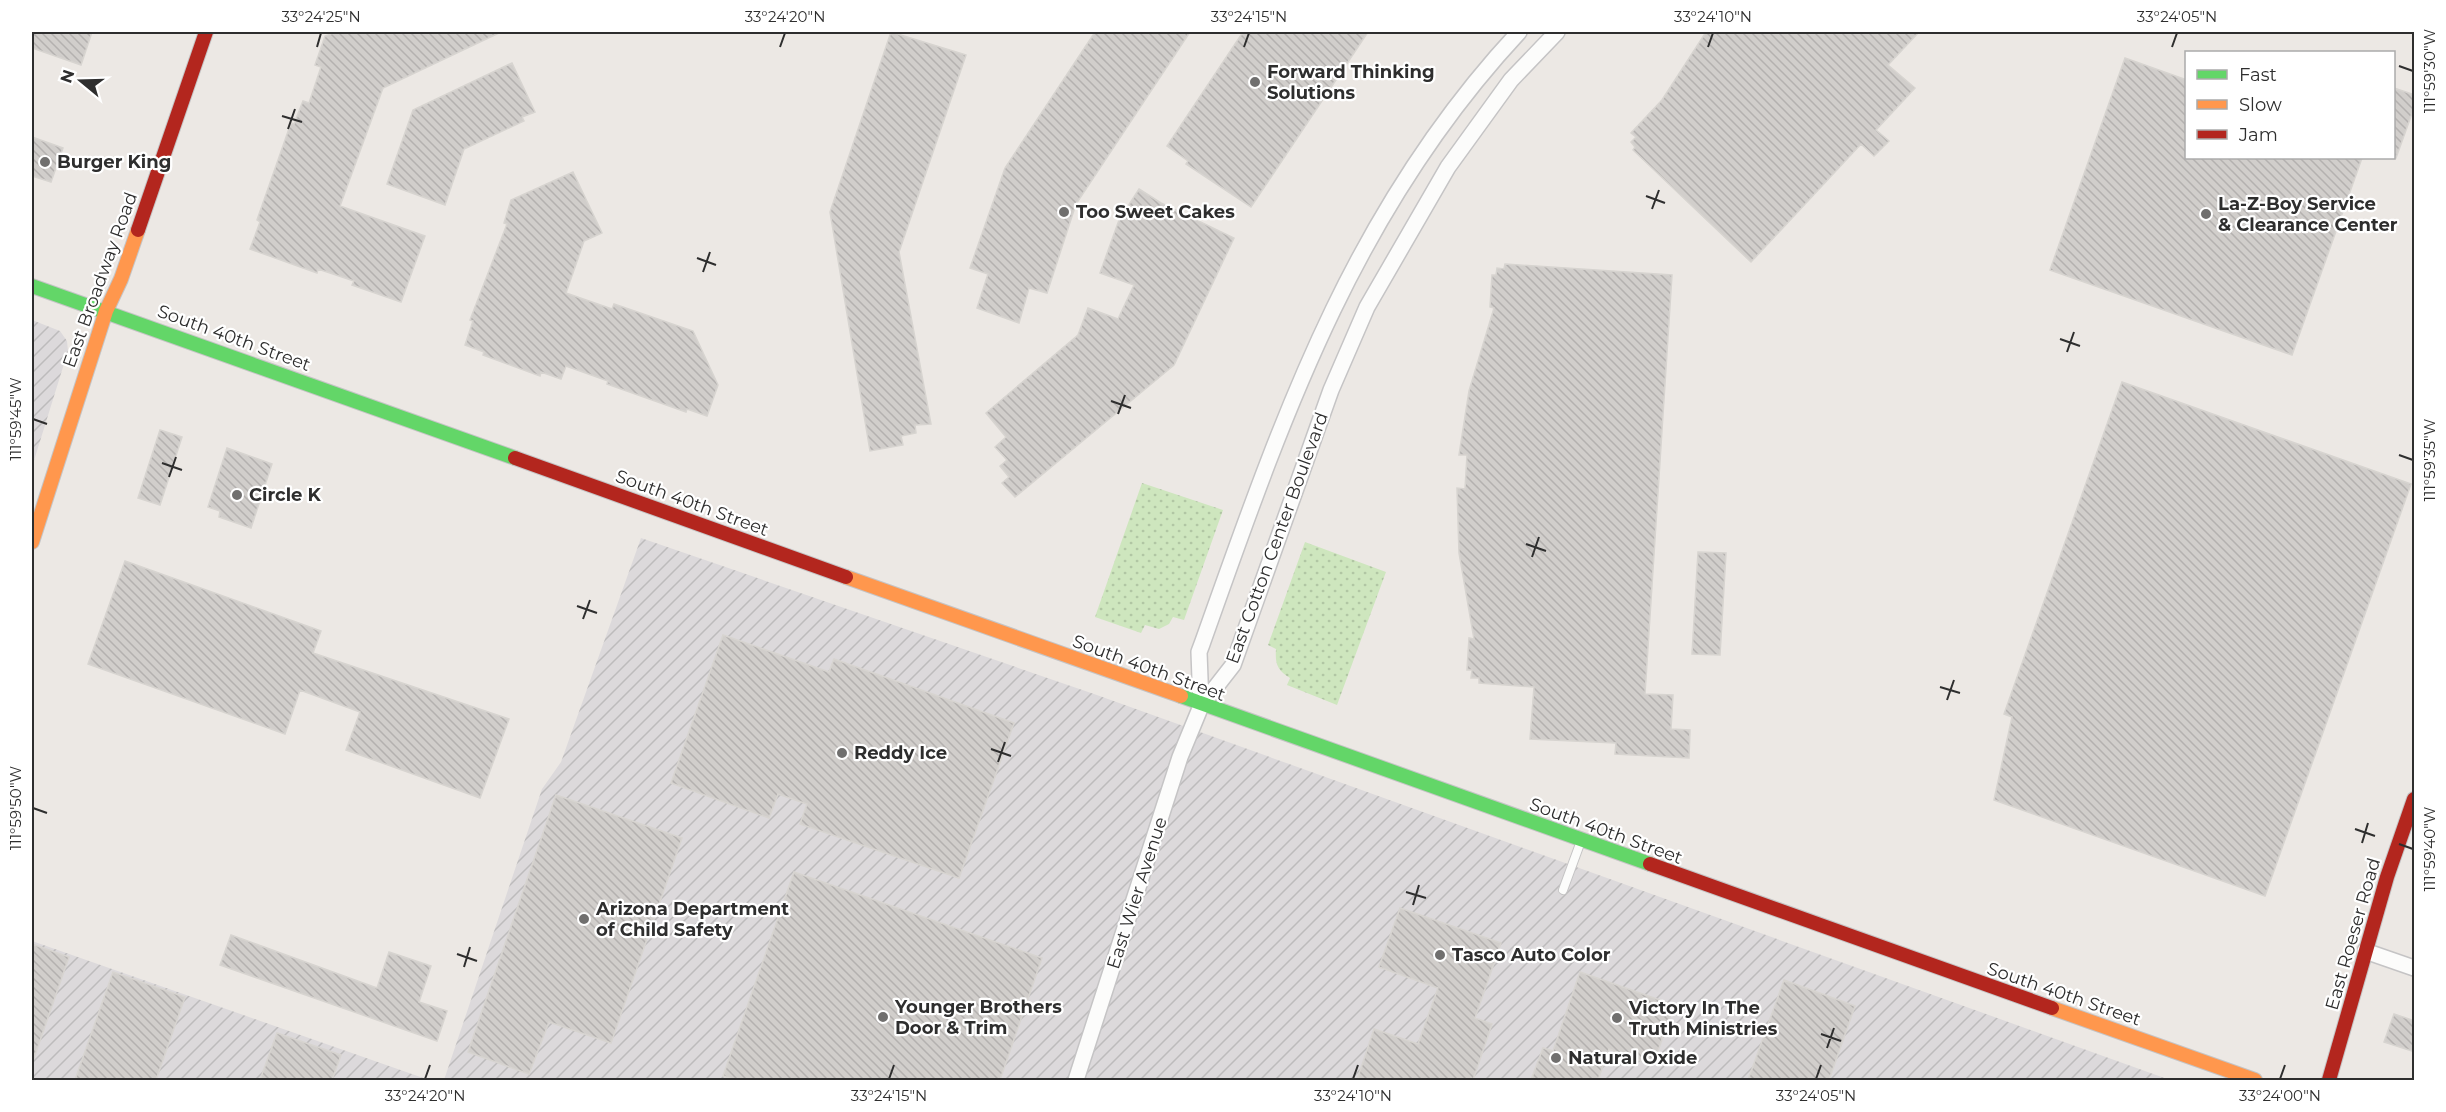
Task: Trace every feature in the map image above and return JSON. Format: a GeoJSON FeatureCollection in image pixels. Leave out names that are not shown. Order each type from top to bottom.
{"type":"FeatureCollection","features":[{"type":"Feature","properties":{"kind":"main road","name":"East Broadway Road"},"geometry":{"type":"LineString","coordinates":[[32,542],[106,311],[121,279],[206,32]]}},
{"type":"Feature","properties":{"kind":"main road","name":"South 40th Street"},"geometry":{"type":"LineString","coordinates":[[32,286],[1201,706],[2255,1080]]}},
{"type":"Feature","properties":{"kind":"main road","name":"East Roeser Road"},"geometry":{"type":"LineString","coordinates":[[2329,1080],[2365,951],[2415,799]]}},
{"type":"Feature","properties":{"kind":"street","name":"East Cotton Center Boulevard"},"geometry":{"type":"LineString","coordinates":[[1201,706],[1199,652],[1271,451],[1315,344],[1362,249],[1414,162],[1490,62],[1519,32]]}},
{"type":"Feature","properties":{"kind":"street","name":"East Cotton Center Boulevard"},"geometry":{"type":"LineString","coordinates":[[1201,706],[1233,665],[1331,390],[1367,307],[1448,166],[1511,80],[1557,32]]}},
{"type":"Feature","properties":{"kind":"street","name":"East Wier Avenue"},"geometry":{"type":"LineString","coordinates":[[1076,1080],[1180,757],[1201,706]]}},
{"type":"Feature","properties":{"kind":"street"},"geometry":{"type":"LineString","coordinates":[[2365,951],[2415,968]]}},
{"type":"Feature","properties":{"kind":"lane"},"geometry":{"type":"LineString","coordinates":[[1563,890],[1581,841]]}},
{"type":"Feature","properties":{"kind":"shaded area"},"geometry":{"type":"Polygon","coordinates":[[[32,320],[60,331],[67,341],[68,351],[32,467],[32,320]]]}},
{"type":"Feature","properties":{"kind":"shaded area"},"geometry":{"type":"Polygon","coordinates":[[[641,538],[1094,694],[2170,1080],[444,1080],[542,789],[561,762],[641,538]]]}},
{"type":"Feature","properties":{"kind":"shaded area"},"geometry":{"type":"Polygon","coordinates":[[[32,941],[429,1080],[32,1080],[32,941]]]}},
{"type":"Feature","properties":{"kind":"green space"},"geometry":{"type":"Polygon","coordinates":[[[1142,483],[1223,510],[1184,620],[1173,617],[1169,624],[1159,629],[1145,625],[1141,633],[1095,617],[1142,483]]]}},
{"type":"Feature","properties":{"kind":"green space"},"geometry":{"type":"Polygon","coordinates":[[[1305,542],[1386,572],[1337,705],[1287,685],[1290,678],[1278,666],[1276,649],[1268,645],[1305,542]]]}},
{"type":"Feature","properties":{"kind":"building"},"geometry":{"type":"Polygon","coordinates":[[[32,32],[92,32],[81,65],[32,48],[32,32]]]}},
{"type":"Feature","properties":{"kind":"building"},"geometry":{"type":"Polygon","coordinates":[[[336,32],[501,32],[383,88],[340,206],[425,236],[401,302],[352,285],[354,281],[318,269],[317,273],[250,249],[260,222],[257,220],[291,123],[294,124],[303,101],[309,103],[321,67],[315,65],[325,36],[336,32]]]}},
{"type":"Feature","properties":{"kind":"building"},"geometry":{"type":"Polygon","coordinates":[[[891,32],[966,55],[899,252],[931,424],[915,425],[916,433],[901,436],[903,445],[870,451],[830,212],[891,32]]]}},
{"type":"Feature","properties":{"kind":"building"},"geometry":{"type":"Polygon","coordinates":[[[1095,32],[1190,32],[1076,204],[1047,293],[1029,288],[1019,323],[977,308],[988,274],[970,268],[1005,168],[1095,32]]]}},
{"type":"Feature","properties":{"kind":"building"},"geometry":{"type":"Polygon","coordinates":[[[1243,32],[1368,32],[1251,207],[1186,164],[1188,161],[1167,146],[1243,32]]]}},
{"type":"Feature","properties":{"kind":"building"},"geometry":{"type":"Polygon","coordinates":[[[1706,32],[1919,32],[1888,65],[1915,88],[1876,130],[1889,141],[1874,156],[1861,144],[1751,262],[1633,150],[1635,147],[1631,142],[1636,137],[1631,133],[1662,100],[1706,32]]]}},
{"type":"Feature","properties":{"kind":"building","name":"La-Z-Boy Service & Clearance Center"},"geometry":{"type":"Polygon","coordinates":[[[2125,58],[2185,79],[2185,159],[2362,159],[2292,355],[2050,270],[2125,58]]]}},
{"type":"Feature","properties":{"kind":"building"},"geometry":{"type":"Polygon","coordinates":[[[512,63],[535,112],[522,117],[524,121],[464,149],[445,205],[387,184],[413,110],[512,63]]]}},
{"type":"Feature","properties":{"kind":"building","name":"La-Z-Boy Service & Clearance Center"},"geometry":{"type":"Polygon","coordinates":[[[2395,88],[2415,95],[2415,105],[2396,158],[2395,88]]]}},
{"type":"Feature","properties":{"kind":"building","name":"Burger King"},"geometry":{"type":"Polygon","coordinates":[[[32,137],[63,148],[51,182],[32,176],[32,137]]]}},
{"type":"Feature","properties":{"kind":"building"},"geometry":{"type":"Polygon","coordinates":[[[573,172],[602,233],[584,241],[566,293],[612,309],[614,304],[693,331],[718,385],[707,416],[687,409],[686,412],[607,384],[608,381],[566,366],[561,379],[541,372],[540,376],[483,355],[484,352],[465,345],[473,321],[470,320],[507,224],[504,223],[511,200],[573,172]]]}},
{"type":"Feature","properties":{"kind":"building"},"geometry":{"type":"Polygon","coordinates":[[[1139,189],[1161,203],[1234,238],[1174,365],[1015,497],[1002,483],[1009,477],[1000,466],[1007,460],[995,447],[1006,437],[986,413],[1078,335],[1088,308],[1118,319],[1134,285],[1100,273],[1119,220],[1139,189]]]}},
{"type":"Feature","properties":{"kind":"building"},"geometry":{"type":"Polygon","coordinates":[[[1505,264],[1672,275],[1645,694],[1673,695],[1671,729],[1690,730],[1689,758],[1615,754],[1616,743],[1530,739],[1534,687],[1479,683],[1479,678],[1471,678],[1472,670],[1467,670],[1469,638],[1474,639],[1459,553],[1457,488],[1465,489],[1467,455],[1459,455],[1469,391],[1494,308],[1490,307],[1492,275],[1496,275],[1497,268],[1504,269],[1505,264]]]}},
{"type":"Feature","properties":{"kind":"building"},"geometry":{"type":"Polygon","coordinates":[[[2122,382],[2411,484],[2265,896],[1994,800],[2012,717],[2004,714],[2122,382]]]}},
{"type":"Feature","properties":{"kind":"building"},"geometry":{"type":"Polygon","coordinates":[[[160,430],[182,437],[160,505],[138,498],[160,430]]]}},
{"type":"Feature","properties":{"kind":"building","name":"Circle K"},"geometry":{"type":"Polygon","coordinates":[[[227,448],[272,464],[251,528],[219,517],[220,511],[208,507],[227,448]]]}},
{"type":"Feature","properties":{"kind":"building"},"geometry":{"type":"Polygon","coordinates":[[[1698,552],[1726,553],[1720,655],[1692,654],[1698,552]]]}},
{"type":"Feature","properties":{"kind":"building"},"geometry":{"type":"Polygon","coordinates":[[[125,561],[321,631],[313,653],[509,719],[480,798],[346,750],[360,712],[300,690],[285,734],[88,664],[125,561]]]}},
{"type":"Feature","properties":{"kind":"building","name":"Reddy Ice"},"geometry":{"type":"Polygon","coordinates":[[[723,635],[829,672],[834,659],[1014,723],[959,878],[800,824],[807,804],[778,794],[769,818],[671,783],[723,635]]]}},
{"type":"Feature","properties":{"kind":"building","name":"Arizona Department of Child Safety"},"geometry":{"type":"Polygon","coordinates":[[[556,795],[682,838],[611,1043],[549,1022],[529,1074],[468,1052],[556,795]]]}},
{"type":"Feature","properties":{"kind":"building","name":"Younger Brothers Door & Trim"},"geometry":{"type":"Polygon","coordinates":[[[794,872],[1042,958],[1000,1080],[736,1080],[723,1076],[794,872]]]}},
{"type":"Feature","properties":{"kind":"building"},"geometry":{"type":"Polygon","coordinates":[[[1400,908],[1501,943],[1475,1018],[1492,1024],[1473,1080],[1357,1080],[1374,1029],[1418,1044],[1438,988],[1379,967],[1400,908]]]}},
{"type":"Feature","properties":{"kind":"building"},"geometry":{"type":"Polygon","coordinates":[[[231,935],[377,988],[389,952],[431,966],[419,1002],[447,1011],[437,1041],[220,965],[231,935]]]}},
{"type":"Feature","properties":{"kind":"building"},"geometry":{"type":"Polygon","coordinates":[[[32,944],[69,957],[34,1058],[32,1058],[32,944]]]}},
{"type":"Feature","properties":{"kind":"building"},"geometry":{"type":"Polygon","coordinates":[[[113,972],[185,997],[156,1080],[75,1080],[113,972]]]}},
{"type":"Feature","properties":{"kind":"building","name":"Victory In The Truth Ministries"},"geometry":{"type":"Polygon","coordinates":[[[1580,972],[1674,1005],[1653,1065],[1609,1049],[1598,1080],[1531,1080],[1543,1048],[1553,1051],[1580,972]]]}},
{"type":"Feature","properties":{"kind":"building"},"geometry":{"type":"Polygon","coordinates":[[[1784,980],[1855,1006],[1829,1080],[1748,1080],[1784,980]]]}},
{"type":"Feature","properties":{"kind":"building"},"geometry":{"type":"Polygon","coordinates":[[[2394,1014],[2415,1021],[2415,1052],[2384,1042],[2394,1014]]]}},
{"type":"Feature","properties":{"kind":"building"},"geometry":{"type":"Polygon","coordinates":[[[277,1033],[341,1055],[332,1080],[260,1080],[277,1033]]]}},
{"type":"Feature","properties":{"kind":"traffic: fast"},"geometry":{"type":"LineString","coordinates":[[32,286],[515,458]]}},
{"type":"Feature","properties":{"kind":"traffic: fast"},"geometry":{"type":"LineString","coordinates":[[1181,696],[1650,864]]}},
{"type":"Feature","properties":{"kind":"traffic: slow"},"geometry":{"type":"LineString","coordinates":[[32,542],[106,311],[121,279],[138,230]]}},
{"type":"Feature","properties":{"kind":"traffic: slow"},"geometry":{"type":"LineString","coordinates":[[846,577],[1181,696]]}},
{"type":"Feature","properties":{"kind":"traffic: slow"},"geometry":{"type":"LineString","coordinates":[[2052,1008],[2255,1080]]}},
{"type":"Feature","properties":{"kind":"traffic: jam"},"geometry":{"type":"LineString","coordinates":[[138,230],[206,32]]}},
{"type":"Feature","properties":{"kind":"traffic: jam"},"geometry":{"type":"LineString","coordinates":[[515,458],[846,577]]}},
{"type":"Feature","properties":{"kind":"traffic: jam"},"geometry":{"type":"LineString","coordinates":[[2329,1080],[2387,877],[2414,799]]}},
{"type":"Feature","properties":{"kind":"traffic: jam"},"geometry":{"type":"LineString","coordinates":[[1650,864],[2052,1008]]}},
{"type":"Feature","properties":{"kind":"place","name":"Forward Thinking Solutions"},"geometry":{"type":"Point","coordinates":[1255,82]}},
{"type":"Feature","properties":{"kind":"place","name":"Burger King"},"geometry":{"type":"Point","coordinates":[45,162]}},
{"type":"Feature","properties":{"kind":"place","name":"Too Sweet Cakes"},"geometry":{"type":"Point","coordinates":[1064,212]}},
{"type":"Feature","properties":{"kind":"place","name":"La-Z-Boy Service & Clearance Center"},"geometry":{"type":"Point","coordinates":[2206,214]}},
{"type":"Feature","properties":{"kind":"place","name":"Circle K"},"geometry":{"type":"Point","coordinates":[237,495]}},
{"type":"Feature","properties":{"kind":"place","name":"Reddy Ice"},"geometry":{"type":"Point","coordinates":[842,753]}},
{"type":"Feature","properties":{"kind":"place","name":"Arizona Department of Child Safety"},"geometry":{"type":"Point","coordinates":[584,919]}},
{"type":"Feature","properties":{"kind":"place","name":"Tasco Auto Color"},"geometry":{"type":"Point","coordinates":[1440,955]}},
{"type":"Feature","properties":{"kind":"place","name":"Younger Brothers Door & Trim"},"geometry":{"type":"Point","coordinates":[883,1017]}},
{"type":"Feature","properties":{"kind":"place","name":"Victory In The Truth Ministries"},"geometry":{"type":"Point","coordinates":[1617,1018]}},
{"type":"Feature","properties":{"kind":"place","name":"Natural Oxide"},"geometry":{"type":"Point","coordinates":[1556,1058]}}]}
